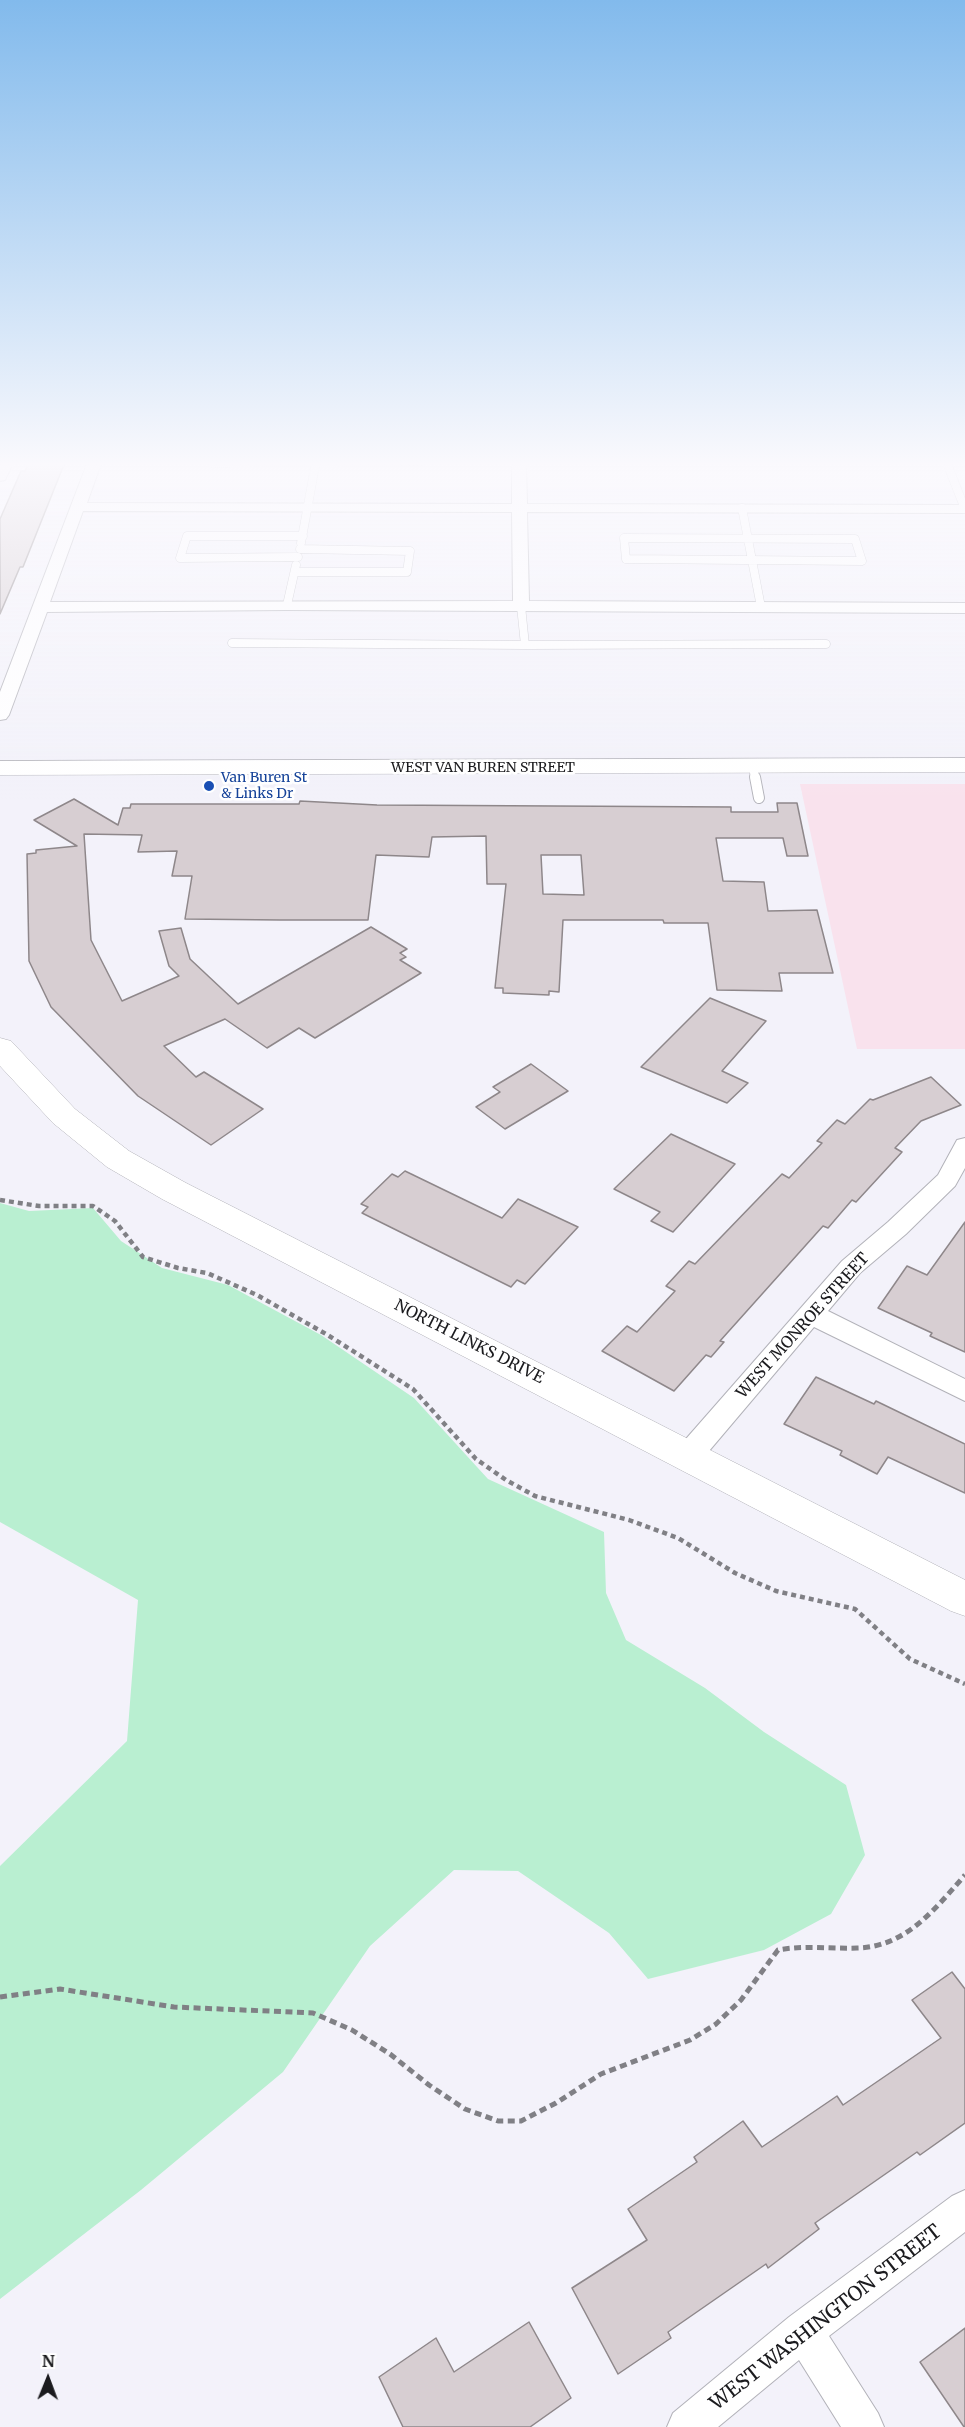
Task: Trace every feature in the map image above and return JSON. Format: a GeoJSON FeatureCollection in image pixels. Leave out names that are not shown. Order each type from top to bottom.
{"type":"FeatureCollection","features":[{"type":"Feature","properties":{"kind":"main road","name":"WEST VAN BUREN STREET"},"geometry":{"type":"LineString","coordinates":[[0,768],[965,765]]}},
{"type":"Feature","properties":{"kind":"main road","name":"NORTH LINKS DRIVE"},"geometry":{"type":"LineString","coordinates":[[0,1048],[64,1116],[118,1159],[174,1191],[965,1599]]}},
{"type":"Feature","properties":{"kind":"street"},"geometry":{"type":"LineString","coordinates":[[0,715],[52,574]]}},
{"type":"Feature","properties":{"kind":"street"},"geometry":{"type":"LineString","coordinates":[[521,574],[521,606]]}},
{"type":"Feature","properties":{"kind":"street"},"geometry":{"type":"LineString","coordinates":[[40,607],[287,605],[965,608]]}},
{"type":"Feature","properties":{"kind":"street","name":"WEST MONROE STREET"},"geometry":{"type":"LineString","coordinates":[[688,1456],[851,1267],[897,1228],[947,1180],[965,1146]]}},
{"type":"Feature","properties":{"kind":"street"},"geometry":{"type":"LineString","coordinates":[[809,1314],[965,1391]]}},
{"type":"Feature","properties":{"kind":"street","name":"WEST WASHINGTON STREET"},"geometry":{"type":"LineString","coordinates":[[687,2427],[803,2331],[965,2209]]}},
{"type":"Feature","properties":{"kind":"street"},"geometry":{"type":"LineString","coordinates":[[803,2331],[864,2427]]}},
{"type":"Feature","properties":{"kind":"lane"},"geometry":{"type":"LineString","coordinates":[[287,605],[294,574]]}},
{"type":"Feature","properties":{"kind":"lane"},"geometry":{"type":"LineString","coordinates":[[754,574],[761,607]]}},
{"type":"Feature","properties":{"kind":"lane"},"geometry":{"type":"LineString","coordinates":[[521,606],[525,645]]}},
{"type":"Feature","properties":{"kind":"lane"},"geometry":{"type":"LineString","coordinates":[[232,643],[826,644]]}},
{"type":"Feature","properties":{"kind":"lane"},"geometry":{"type":"LineString","coordinates":[[753,766],[759,798]]}},
{"type":"Feature","properties":{"kind":"path"},"geometry":{"type":"LineString","coordinates":[[0,1200],[29,1205],[93,1206],[115,1221],[143,1257],[178,1268],[207,1273],[257,1295],[327,1334],[412,1389],[476,1459],[506,1480],[535,1496],[629,1520],[678,1538],[735,1573],[776,1591],[855,1609],[910,1659],[965,1684]]}},
{"type":"Feature","properties":{"kind":"path"},"geometry":{"type":"LineString","coordinates":[[0,1997],[60,1989],[174,2007],[313,2013],[352,2030],[390,2054],[429,2085],[465,2109],[498,2121],[521,2121],[556,2103],[601,2074],[690,2040],[716,2024],[741,2000],[778,1950],[798,1945],[860,1949],[886,1944],[910,1934],[965,1875]]}},
{"type":"Feature","properties":{"kind":"shaded area"},"geometry":{"type":"Polygon","coordinates":[[[800,784],[965,784],[965,1049],[857,1049],[800,784]]]}},
{"type":"Feature","properties":{"kind":"green space"},"geometry":{"type":"Polygon","coordinates":[[[0,1203],[29,1211],[93,1208],[121,1241],[162,1268],[228,1285],[321,1335],[414,1398],[488,1479],[604,1532],[606,1593],[626,1640],[705,1688],[764,1732],[846,1785],[865,1855],[831,1914],[764,1950],[648,1979],[609,1933],[518,1871],[454,1870],[370,1946],[283,2072],[141,2190],[0,2299],[0,1866],[127,1741],[138,1600],[0,1522],[0,1203]]]}},
{"type":"Feature","properties":{"kind":"building"},"geometry":{"type":"Polygon","coordinates":[[[0,574],[17,574],[0,614],[0,574]]]}},
{"type":"Feature","properties":{"kind":"building"},"geometry":{"type":"Polygon","coordinates":[[[74,799],[118,825],[123,808],[130,808],[131,804],[299,804],[300,801],[377,805],[731,807],[731,812],[778,812],[777,803],[797,803],[808,856],[787,856],[783,838],[716,838],[723,881],[764,882],[768,911],[817,910],[833,973],[779,973],[782,991],[717,990],[708,923],[664,923],[663,920],[563,920],[559,992],[549,991],[549,995],[503,993],[503,988],[495,988],[506,884],[487,884],[486,836],[432,837],[429,857],[376,855],[368,920],[280,920],[185,919],[192,876],[172,876],[177,851],[138,852],[142,835],[84,834],[91,940],[122,1001],[179,976],[169,966],[159,931],[181,928],[190,959],[238,1004],[371,927],[407,949],[400,953],[406,957],[400,960],[421,973],[315,1038],[299,1028],[267,1048],[225,1019],[164,1046],[196,1077],[204,1072],[263,1109],[211,1145],[138,1096],[51,1007],[29,961],[27,854],[36,853],[36,850],[77,846],[34,820],[74,799]],[[541,855],[543,894],[584,895],[581,855],[541,855]]]}},
{"type":"Feature","properties":{"kind":"building"},"geometry":{"type":"Polygon","coordinates":[[[710,998],[766,1021],[722,1071],[748,1083],[727,1103],[641,1067],[710,998]]]}},
{"type":"Feature","properties":{"kind":"building"},"geometry":{"type":"Polygon","coordinates":[[[531,1064],[568,1091],[505,1129],[476,1107],[500,1092],[493,1087],[531,1064]]]}},
{"type":"Feature","properties":{"kind":"building"},"geometry":{"type":"Polygon","coordinates":[[[931,1077],[961,1105],[921,1121],[895,1148],[902,1152],[856,1202],[852,1200],[828,1228],[823,1226],[720,1341],[724,1342],[711,1357],[706,1355],[674,1391],[602,1351],[627,1326],[637,1332],[675,1291],[666,1286],[689,1261],[695,1264],[782,1174],[789,1178],[822,1143],[817,1141],[837,1120],[845,1124],[870,1099],[873,1100],[931,1077]]]}},
{"type":"Feature","properties":{"kind":"building"},"geometry":{"type":"Polygon","coordinates":[[[671,1134],[735,1164],[673,1232],[651,1221],[660,1212],[614,1189],[671,1134]]]}},
{"type":"Feature","properties":{"kind":"building"},"geometry":{"type":"Polygon","coordinates":[[[405,1171],[502,1218],[518,1199],[578,1227],[525,1284],[517,1280],[511,1287],[362,1213],[368,1207],[361,1204],[392,1174],[398,1177],[405,1171]]]}},
{"type":"Feature","properties":{"kind":"building"},"geometry":{"type":"Polygon","coordinates":[[[965,1222],[965,1352],[930,1336],[932,1333],[878,1308],[907,1266],[927,1275],[965,1222]]]}},
{"type":"Feature","properties":{"kind":"building"},"geometry":{"type":"Polygon","coordinates":[[[816,1377],[874,1404],[876,1401],[965,1444],[965,1493],[888,1457],[877,1474],[840,1455],[842,1451],[784,1424],[816,1377]]]}},
{"type":"Feature","properties":{"kind":"building"},"geometry":{"type":"Polygon","coordinates":[[[952,1972],[965,1989],[965,2123],[920,2155],[917,2152],[815,2223],[819,2229],[768,2268],[766,2264],[668,2332],[671,2338],[618,2374],[572,2288],[647,2240],[628,2209],[697,2162],[694,2157],[743,2121],[762,2147],[837,2096],[843,2105],[941,2038],[912,2000],[952,1972]]]}},
{"type":"Feature","properties":{"kind":"building"},"geometry":{"type":"Polygon","coordinates":[[[529,2322],[571,2398],[530,2427],[403,2427],[379,2377],[436,2338],[454,2372],[529,2322]]]}},
{"type":"Feature","properties":{"kind":"building"},"geometry":{"type":"Polygon","coordinates":[[[965,2328],[965,2427],[964,2427],[920,2362],[965,2328]]]}},
{"type":"Feature","properties":{"kind":"place","name":"Van Buren St & Links Dr"},"geometry":{"type":"Point","coordinates":[209,786]}}]}
